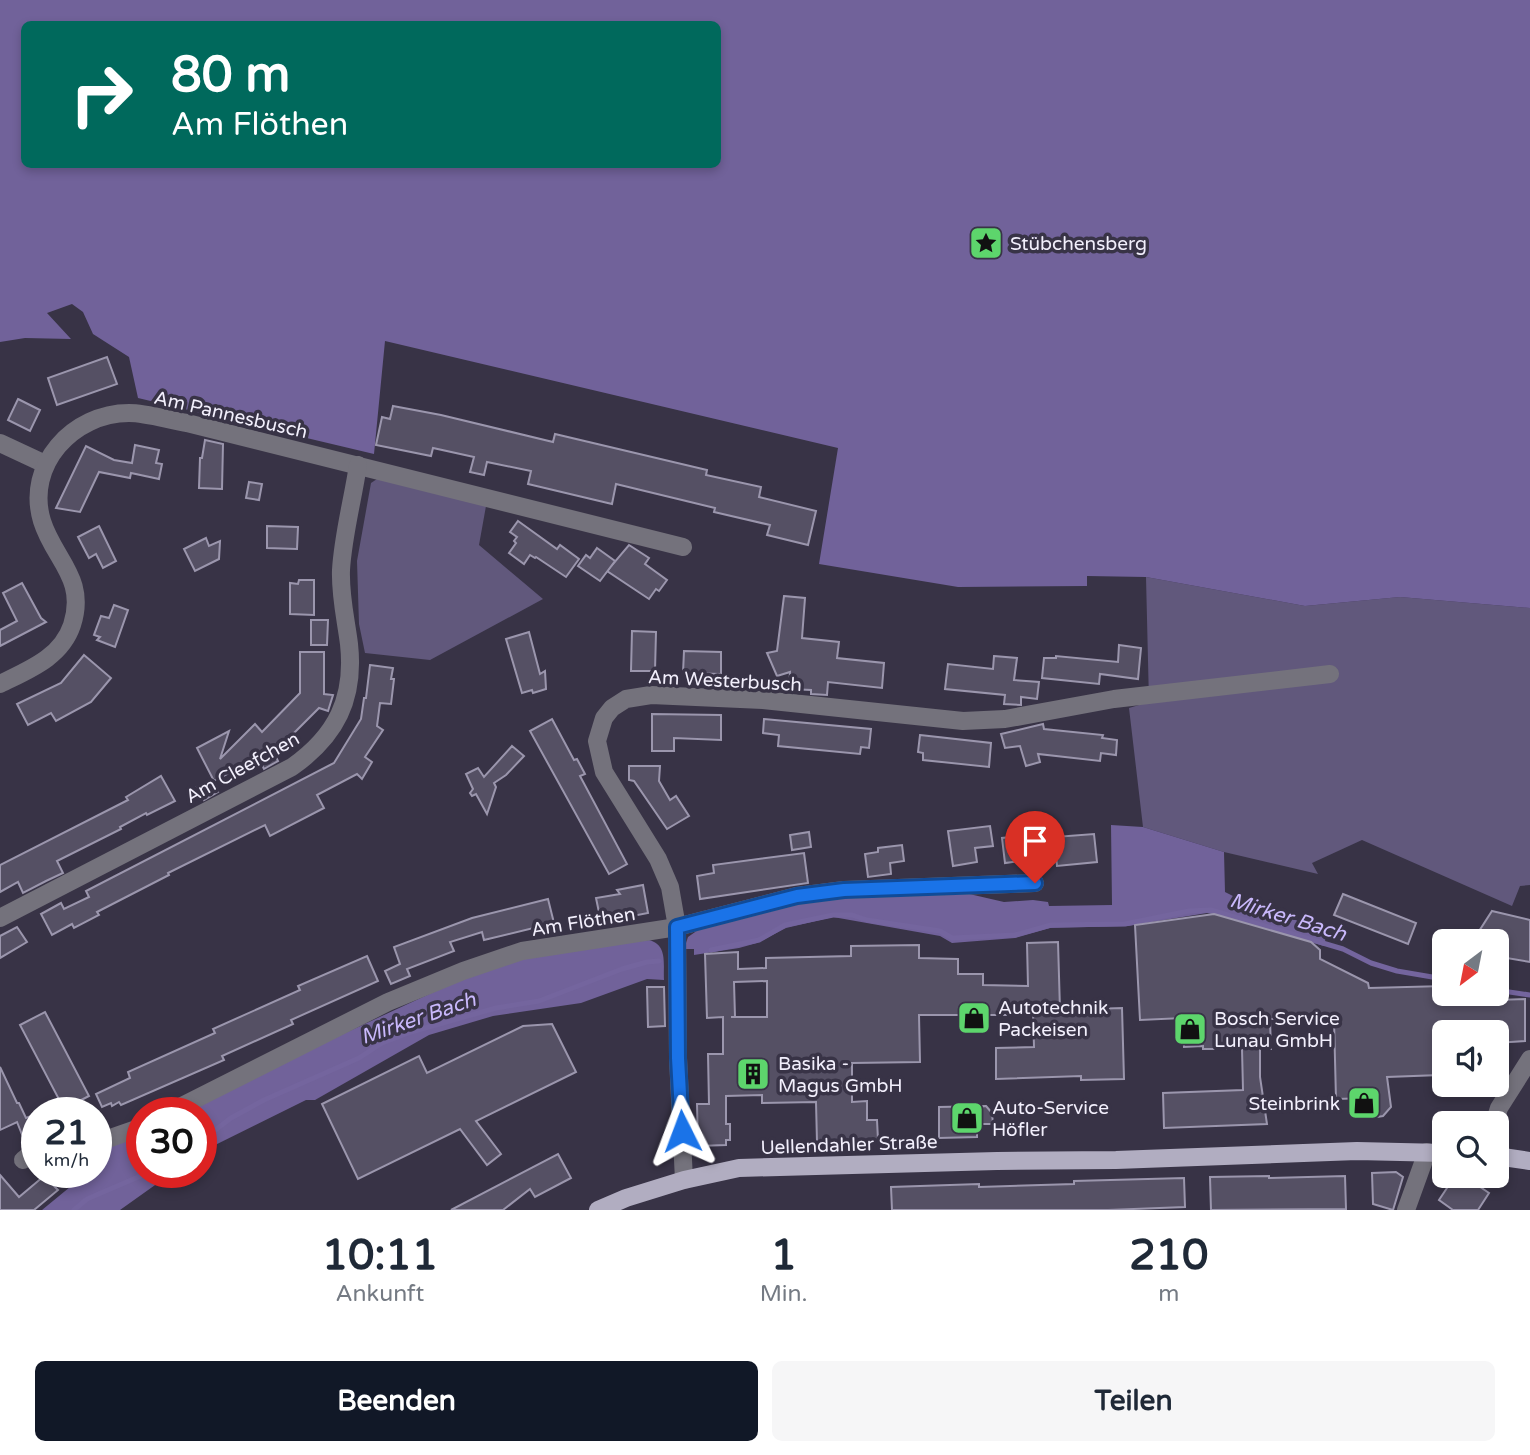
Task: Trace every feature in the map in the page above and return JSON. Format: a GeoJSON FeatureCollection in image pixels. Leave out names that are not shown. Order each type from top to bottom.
{"type":"FeatureCollection","features":[{"type":"Feature","properties":{"kind":"main road","name":"Uellendahler Straße"},"geometry":{"type":"LineString","coordinates":[[598,1210],[626,1198],[684,1180],[739,1168],[1116,1160],[1357,1151],[1432,1152]]}},
{"type":"Feature","properties":{"kind":"main road"},"geometry":{"type":"LineString","coordinates":[[1509,1158],[1530,1161]]}},
{"type":"Feature","properties":{"kind":"street","name":"Am Pannesbusch"},"geometry":{"type":"LineString","coordinates":[[45,464],[61,443],[85,424],[104,416],[130,413],[187,423],[683,547]]}},
{"type":"Feature","properties":{"kind":"street"},"geometry":{"type":"LineString","coordinates":[[0,443],[45,464],[39,488],[39,509],[43,524],[75,584],[76,604],[72,625],[61,645],[45,661],[0,684]]}},
{"type":"Feature","properties":{"kind":"street","name":"Am Cleefchen"},"geometry":{"type":"LineString","coordinates":[[0,918],[292,767],[313,752],[333,728],[350,684],[341,568],[358,465]]}},
{"type":"Feature","properties":{"kind":"street","name":"Am Westerbusch"},"geometry":{"type":"LineString","coordinates":[[684,1180],[678,1058],[677,927],[670,887],[658,859],[604,772],[599,758],[597,741],[604,718],[612,708],[626,699],[651,695],[763,700],[962,721],[1006,719],[1114,699],[1330,674]]}},
{"type":"Feature","properties":{"kind":"street","name":"Am Flöthen"},"geometry":{"type":"LineString","coordinates":[[200,1097],[388,1002],[463,971],[522,951],[677,927],[797,896],[844,890],[1035,883]]}},
{"type":"Feature","properties":{"kind":"street"},"geometry":{"type":"LineString","coordinates":[[1498,1111],[1530,1059]]}},
{"type":"Feature","properties":{"kind":"street"},"geometry":{"type":"LineString","coordinates":[[1406,1210],[1432,1158]]}},
{"type":"Feature","properties":{"kind":"shaded area"},"geometry":{"type":"Polygon","coordinates":[[[0,0],[1530,0],[1530,608],[1400,597],[1305,606],[1146,577],[1087,576],[1087,586],[958,587],[819,564],[838,448],[385,341],[374,454],[138,398],[129,357],[93,334],[83,312],[72,304],[47,313],[71,339],[25,338],[0,342],[0,0]]]}},
{"type":"Feature","properties":{"kind":"shaded area"},"geometry":{"type":"Polygon","coordinates":[[[377,479],[486,506],[479,545],[543,599],[430,660],[365,653],[359,624],[357,561],[371,483],[377,479]]]}},
{"type":"Feature","properties":{"kind":"shaded area"},"geometry":{"type":"Polygon","coordinates":[[[1146,577],[1305,606],[1400,597],[1530,608],[1530,885],[1520,886],[1512,906],[1362,840],[1312,863],[1318,874],[1224,852],[1143,827],[1129,708],[1149,702],[1146,577]]]}},
{"type":"Feature","properties":{"kind":"shaded area"},"geometry":{"type":"Polygon","coordinates":[[[1111,825],[1143,827],[1224,852],[1225,892],[1251,905],[1285,911],[1293,919],[1327,932],[1324,946],[1207,913],[1128,926],[1050,928],[1015,938],[952,943],[940,936],[833,917],[786,928],[757,943],[739,948],[694,955],[694,949],[684,949],[688,937],[698,930],[815,899],[965,893],[1004,902],[1048,902],[1049,906],[1112,905],[1111,825]]]}},
{"type":"Feature","properties":{"kind":"shaded area"},"geometry":{"type":"Polygon","coordinates":[[[649,940],[655,942],[662,951],[664,980],[647,979],[581,1003],[493,1016],[429,1035],[315,1100],[306,1100],[217,1144],[217,1097],[210,1097],[218,1092],[466,977],[526,957],[649,940]]]}},
{"type":"Feature","properties":{"kind":"shaded area"},"geometry":{"type":"Polygon","coordinates":[[[126,1140],[126,1188],[151,1188],[120,1210],[42,1210],[69,1188],[112,1188],[112,1144],[126,1140]]]}},
{"type":"Feature","properties":{"kind":"building"},"geometry":{"type":"Polygon","coordinates":[[[107,357],[117,384],[57,405],[48,378],[107,357]]]}},
{"type":"Feature","properties":{"kind":"building"},"geometry":{"type":"Polygon","coordinates":[[[18,399],[40,410],[30,431],[8,420],[18,399]]]}},
{"type":"Feature","properties":{"kind":"building"},"geometry":{"type":"Polygon","coordinates":[[[393,406],[553,442],[555,434],[707,470],[706,475],[761,487],[759,497],[816,511],[808,545],[767,535],[770,525],[714,512],[715,508],[616,484],[612,504],[528,484],[531,471],[487,462],[484,475],[470,472],[474,457],[433,448],[431,456],[376,445],[382,417],[390,419],[393,406]]]}},
{"type":"Feature","properties":{"kind":"building"},"geometry":{"type":"Polygon","coordinates":[[[205,440],[223,444],[222,489],[199,488],[200,458],[205,440]]]}},
{"type":"Feature","properties":{"kind":"building"},"geometry":{"type":"Polygon","coordinates":[[[135,445],[159,450],[156,463],[162,464],[159,479],[131,473],[130,478],[99,472],[80,512],[56,508],[86,446],[114,460],[132,463],[135,445]]]}},
{"type":"Feature","properties":{"kind":"building"},"geometry":{"type":"Polygon","coordinates":[[[249,482],[262,484],[259,500],[246,498],[249,482]]]}},
{"type":"Feature","properties":{"kind":"building"},"geometry":{"type":"Polygon","coordinates":[[[518,521],[557,549],[560,545],[579,559],[566,577],[536,557],[530,555],[524,564],[509,553],[517,537],[510,532],[518,521]]]}},
{"type":"Feature","properties":{"kind":"building"},"geometry":{"type":"Polygon","coordinates":[[[99,526],[116,561],[103,568],[96,554],[89,558],[78,537],[99,526]]]}},
{"type":"Feature","properties":{"kind":"building"},"geometry":{"type":"Polygon","coordinates":[[[267,526],[298,527],[297,549],[267,548],[267,526]]]}},
{"type":"Feature","properties":{"kind":"building"},"geometry":{"type":"Polygon","coordinates":[[[206,538],[209,546],[220,541],[219,559],[195,571],[184,549],[206,538]]]}},
{"type":"Feature","properties":{"kind":"building"},"geometry":{"type":"Polygon","coordinates":[[[629,545],[649,558],[645,564],[667,580],[649,599],[607,571],[629,545]]]}},
{"type":"Feature","properties":{"kind":"building"},"geometry":{"type":"Polygon","coordinates":[[[597,548],[615,561],[600,581],[578,566],[586,555],[590,558],[597,548]]]}},
{"type":"Feature","properties":{"kind":"building"},"geometry":{"type":"Polygon","coordinates":[[[299,580],[314,580],[314,615],[290,614],[290,583],[298,584],[299,580]]]}},
{"type":"Feature","properties":{"kind":"building"},"geometry":{"type":"Polygon","coordinates":[[[22,583],[41,618],[46,622],[0,646],[0,630],[17,621],[3,593],[22,583]]]}},
{"type":"Feature","properties":{"kind":"building"},"geometry":{"type":"Polygon","coordinates":[[[784,596],[805,598],[802,638],[839,642],[837,658],[884,663],[882,688],[828,682],[827,695],[811,694],[811,690],[789,689],[790,672],[777,676],[767,653],[777,651],[784,596]]]}},
{"type":"Feature","properties":{"kind":"building"},"geometry":{"type":"Polygon","coordinates":[[[114,605],[128,610],[115,647],[97,640],[100,637],[94,635],[101,616],[109,618],[114,605]]]}},
{"type":"Feature","properties":{"kind":"building"},"geometry":{"type":"Polygon","coordinates":[[[311,620],[328,620],[327,645],[311,645],[311,620]]]}},
{"type":"Feature","properties":{"kind":"building"},"geometry":{"type":"Polygon","coordinates":[[[632,631],[656,632],[655,671],[631,671],[632,631]]]}},
{"type":"Feature","properties":{"kind":"building"},"geometry":{"type":"Polygon","coordinates":[[[529,632],[540,674],[545,671],[546,689],[522,693],[506,639],[529,632]]]}},
{"type":"Feature","properties":{"kind":"building"},"geometry":{"type":"Polygon","coordinates":[[[1119,645],[1141,648],[1138,679],[1100,674],[1099,684],[1042,678],[1044,658],[1056,656],[1118,662],[1119,645]]]}},
{"type":"Feature","properties":{"kind":"building"},"geometry":{"type":"Polygon","coordinates":[[[684,651],[721,652],[721,674],[683,673],[684,651]]]}},
{"type":"Feature","properties":{"kind":"building"},"geometry":{"type":"Polygon","coordinates":[[[300,652],[324,652],[324,694],[333,695],[328,711],[319,708],[274,753],[278,761],[264,769],[258,758],[214,781],[197,748],[229,731],[220,759],[255,724],[262,732],[300,693],[300,652]]]}},
{"type":"Feature","properties":{"kind":"building"},"geometry":{"type":"Polygon","coordinates":[[[84,655],[111,678],[91,702],[56,721],[51,713],[28,725],[17,704],[61,683],[84,655]]]}},
{"type":"Feature","properties":{"kind":"building"},"geometry":{"type":"Polygon","coordinates":[[[994,656],[1017,658],[1014,680],[1039,682],[1037,699],[1021,697],[1021,705],[1004,704],[1005,695],[945,689],[948,664],[993,669],[994,656]]]}},
{"type":"Feature","properties":{"kind":"building"},"geometry":{"type":"Polygon","coordinates":[[[370,665],[393,668],[391,679],[394,679],[391,704],[380,703],[377,726],[383,730],[365,757],[372,762],[362,779],[357,774],[317,795],[324,808],[270,836],[265,825],[168,873],[169,875],[97,912],[99,915],[74,928],[72,924],[52,935],[41,914],[61,903],[64,909],[89,897],[86,891],[334,763],[361,719],[370,665]]]}},
{"type":"Feature","properties":{"kind":"building"},"geometry":{"type":"Polygon","coordinates":[[[652,714],[721,715],[721,740],[674,738],[674,751],[652,751],[652,714]]]}},
{"type":"Feature","properties":{"kind":"building"},"geometry":{"type":"Polygon","coordinates":[[[552,719],[574,760],[577,759],[585,774],[580,776],[627,864],[609,874],[530,731],[552,719]]]}},
{"type":"Feature","properties":{"kind":"building"},"geometry":{"type":"Polygon","coordinates":[[[764,719],[871,729],[869,748],[861,747],[860,754],[778,746],[779,735],[763,733],[764,719]]]}},
{"type":"Feature","properties":{"kind":"building"},"geometry":{"type":"Polygon","coordinates":[[[1043,724],[1044,729],[1103,735],[1102,738],[1117,740],[1116,755],[1101,753],[1100,761],[1038,754],[1040,762],[1026,766],[1020,746],[1005,748],[1001,734],[1043,724]]]}},
{"type":"Feature","properties":{"kind":"building"},"geometry":{"type":"Polygon","coordinates":[[[920,735],[991,743],[989,767],[923,760],[923,753],[918,752],[920,735]]]}},
{"type":"Feature","properties":{"kind":"building"},"geometry":{"type":"Polygon","coordinates":[[[512,746],[524,756],[494,783],[496,787],[487,814],[476,794],[472,796],[470,793],[473,789],[466,774],[478,768],[484,777],[512,746]]]}},
{"type":"Feature","properties":{"kind":"building"},"geometry":{"type":"Polygon","coordinates":[[[629,766],[660,766],[659,781],[670,800],[676,796],[689,816],[667,829],[634,781],[629,780],[629,766]]]}},
{"type":"Feature","properties":{"kind":"building"},"geometry":{"type":"Polygon","coordinates":[[[161,776],[175,801],[147,815],[146,813],[120,827],[121,829],[57,861],[63,873],[23,893],[18,882],[0,892],[0,865],[128,800],[126,797],[161,776]]]}},
{"type":"Feature","properties":{"kind":"building"},"geometry":{"type":"Polygon","coordinates":[[[211,780],[218,792],[204,800],[197,787],[211,780]]]}},
{"type":"Feature","properties":{"kind":"building"},"geometry":{"type":"Polygon","coordinates":[[[990,826],[993,846],[975,848],[977,862],[953,866],[948,831],[990,826]]]}},
{"type":"Feature","properties":{"kind":"building"},"geometry":{"type":"Polygon","coordinates":[[[809,832],[811,847],[792,850],[790,835],[809,832]]]}},
{"type":"Feature","properties":{"kind":"building"},"geometry":{"type":"Polygon","coordinates":[[[1094,834],[1097,862],[1057,866],[1056,856],[1005,863],[1002,838],[1028,835],[1029,839],[1094,834]]]}},
{"type":"Feature","properties":{"kind":"building"},"geometry":{"type":"Polygon","coordinates":[[[902,845],[904,861],[890,863],[891,874],[868,877],[865,854],[878,852],[878,848],[902,845]]]}},
{"type":"Feature","properties":{"kind":"building"},"geometry":{"type":"Polygon","coordinates":[[[804,853],[808,883],[700,899],[697,876],[714,873],[713,865],[804,853]]]}},
{"type":"Feature","properties":{"kind":"building"},"geometry":{"type":"Polygon","coordinates":[[[643,885],[648,913],[601,922],[596,898],[620,894],[617,890],[643,885]]]}},
{"type":"Feature","properties":{"kind":"building"},"geometry":{"type":"Polygon","coordinates":[[[1343,894],[1416,923],[1408,944],[1334,915],[1343,894]]]}},
{"type":"Feature","properties":{"kind":"building"},"geometry":{"type":"Polygon","coordinates":[[[548,899],[554,923],[484,940],[482,932],[450,942],[454,951],[407,969],[410,976],[391,984],[385,971],[400,964],[394,947],[472,918],[548,899]]]}},
{"type":"Feature","properties":{"kind":"building"},"geometry":{"type":"Polygon","coordinates":[[[1492,911],[1530,920],[1530,962],[1509,958],[1509,929],[1480,929],[1492,911]]]}},
{"type":"Feature","properties":{"kind":"building"},"geometry":{"type":"Polygon","coordinates":[[[1214,914],[1311,942],[1320,950],[1320,959],[1368,983],[1369,988],[1432,986],[1432,1006],[1509,1006],[1509,1000],[1525,999],[1525,1041],[1509,1042],[1509,1020],[1432,1020],[1432,1075],[1387,1077],[1391,1107],[1383,1116],[1377,1117],[1370,1116],[1369,1098],[1336,1099],[1334,1020],[1321,1017],[1270,1019],[1271,1049],[1260,1049],[1260,1077],[1267,1124],[1164,1128],[1163,1093],[1243,1090],[1242,1049],[1184,1047],[1183,1018],[1140,1020],[1135,925],[1214,914]]]}},
{"type":"Feature","properties":{"kind":"building"},"geometry":{"type":"Polygon","coordinates":[[[17,927],[27,942],[0,958],[0,936],[17,927]]]}},
{"type":"Feature","properties":{"kind":"building"},"geometry":{"type":"Polygon","coordinates":[[[1058,942],[1060,1010],[1122,1008],[1124,1079],[1081,1080],[1081,1076],[996,1079],[996,1048],[1034,1047],[1033,1010],[1006,1011],[1006,1015],[919,1015],[920,1062],[852,1063],[852,1102],[867,1101],[867,1120],[877,1120],[878,1140],[817,1142],[816,1102],[762,1103],[762,1095],[726,1096],[726,1124],[730,1124],[730,1140],[726,1140],[726,1145],[698,1146],[697,1104],[709,1104],[708,1054],[723,1054],[723,1017],[707,1018],[705,954],[738,952],[738,969],[766,968],[766,958],[851,956],[851,946],[919,945],[919,958],[958,959],[958,974],[983,974],[983,985],[1028,986],[1027,943],[1058,942]],[[767,981],[734,982],[735,1017],[767,1017],[767,981]]]}},
{"type":"Feature","properties":{"kind":"building"},"geometry":{"type":"Polygon","coordinates":[[[367,956],[378,981],[291,1020],[293,1024],[222,1056],[224,1060],[139,1097],[126,1097],[126,1103],[121,1105],[119,1102],[112,1106],[112,1097],[97,1097],[96,1094],[130,1078],[128,1072],[215,1033],[213,1029],[300,990],[298,986],[367,956]]]}},
{"type":"Feature","properties":{"kind":"building"},"geometry":{"type":"Polygon","coordinates":[[[647,987],[664,987],[665,1026],[648,1027],[647,987]]]}},
{"type":"Feature","properties":{"kind":"building"},"geometry":{"type":"Polygon","coordinates":[[[45,1012],[89,1096],[58,1097],[20,1025],[45,1012]]]}},
{"type":"Feature","properties":{"kind":"building"},"geometry":{"type":"Polygon","coordinates":[[[552,1024],[576,1072],[476,1121],[501,1154],[487,1165],[460,1129],[358,1179],[322,1104],[419,1056],[427,1073],[523,1026],[552,1024]]]}},
{"type":"Feature","properties":{"kind":"building"},"geometry":{"type":"Polygon","coordinates":[[[0,1067],[21,1107],[21,1132],[17,1122],[0,1130],[0,1067]]]}},
{"type":"Feature","properties":{"kind":"building"},"geometry":{"type":"Polygon","coordinates":[[[986,1106],[992,1113],[993,1124],[977,1124],[977,1137],[939,1138],[939,1107],[986,1106]]]}},
{"type":"Feature","properties":{"kind":"building"},"geometry":{"type":"Polygon","coordinates":[[[558,1154],[571,1178],[535,1197],[530,1189],[503,1210],[451,1210],[558,1154]]]}},
{"type":"Feature","properties":{"kind":"building"},"geometry":{"type":"Polygon","coordinates":[[[1396,1172],[1403,1177],[1393,1210],[1373,1204],[1372,1173],[1396,1172]]]}},
{"type":"Feature","properties":{"kind":"building"},"geometry":{"type":"Polygon","coordinates":[[[0,1175],[19,1197],[30,1188],[58,1190],[34,1210],[0,1210],[0,1175]]]}},
{"type":"Feature","properties":{"kind":"building"},"geometry":{"type":"Polygon","coordinates":[[[1345,1176],[1346,1209],[1211,1210],[1210,1177],[1345,1176]]]}},
{"type":"Feature","properties":{"kind":"building"},"geometry":{"type":"Polygon","coordinates":[[[1184,1178],[1185,1207],[1108,1210],[892,1210],[891,1187],[979,1184],[979,1187],[1184,1178]]]}},
{"type":"Feature","properties":{"kind":"building"},"geometry":{"type":"Polygon","coordinates":[[[1447,1188],[1482,1188],[1489,1193],[1478,1210],[1453,1210],[1439,1200],[1447,1188]]]}},
{"type":"Feature","properties":{"kind":"waterway","name":"Mirker Bach"},"geometry":{"type":"LineString","coordinates":[[711,950],[759,940],[785,925],[833,915],[852,915],[867,920],[940,931],[952,938],[1015,935],[1051,925],[1125,924],[1189,911],[1211,910],[1343,949],[1371,963],[1397,971],[1432,977]]}},
{"type":"Feature","properties":{"kind":"waterway","name":"Mirker Bach"},"geometry":{"type":"LineString","coordinates":[[217,1129],[264,1100],[359,1058],[382,1043],[496,1008],[539,1001],[622,969],[659,961]]}},
{"type":"Feature","properties":{"kind":"waterway","name":"Mirker Bach"},"geometry":{"type":"LineString","coordinates":[[1509,992],[1530,995]]}},
{"type":"Feature","properties":{"kind":"waterway","name":"Mirker Bach"},"geometry":{"type":"LineString","coordinates":[[74,1210],[87,1199],[126,1182]]}},
{"type":"Feature","properties":{"kind":"place","name":"Stübchensberg"},"geometry":{"type":"Point","coordinates":[986,243]}},
{"type":"Feature","properties":{"kind":"place","name":"Autotechnik Packeisen"},"geometry":{"type":"Point","coordinates":[974,1018]}},
{"type":"Feature","properties":{"kind":"place","name":"Bosch Service Lunau GmbH"},"geometry":{"type":"Point","coordinates":[1190,1029]}},
{"type":"Feature","properties":{"kind":"place","name":"Basika - Magus GmbH"},"geometry":{"type":"Point","coordinates":[753,1074]}},
{"type":"Feature","properties":{"kind":"place","name":"Steinbrink"},"geometry":{"type":"Point","coordinates":[1364,1103]}},
{"type":"Feature","properties":{"kind":"place","name":"Auto-Service Höfler"},"geometry":{"type":"Point","coordinates":[967,1118]}},
{"type":"Feature","properties":{"kind":"route"},"geometry":{"type":"LineString","coordinates":[[682,1131],[678,1058],[677,927],[797,896],[844,890],[1035,883]]}}]}
